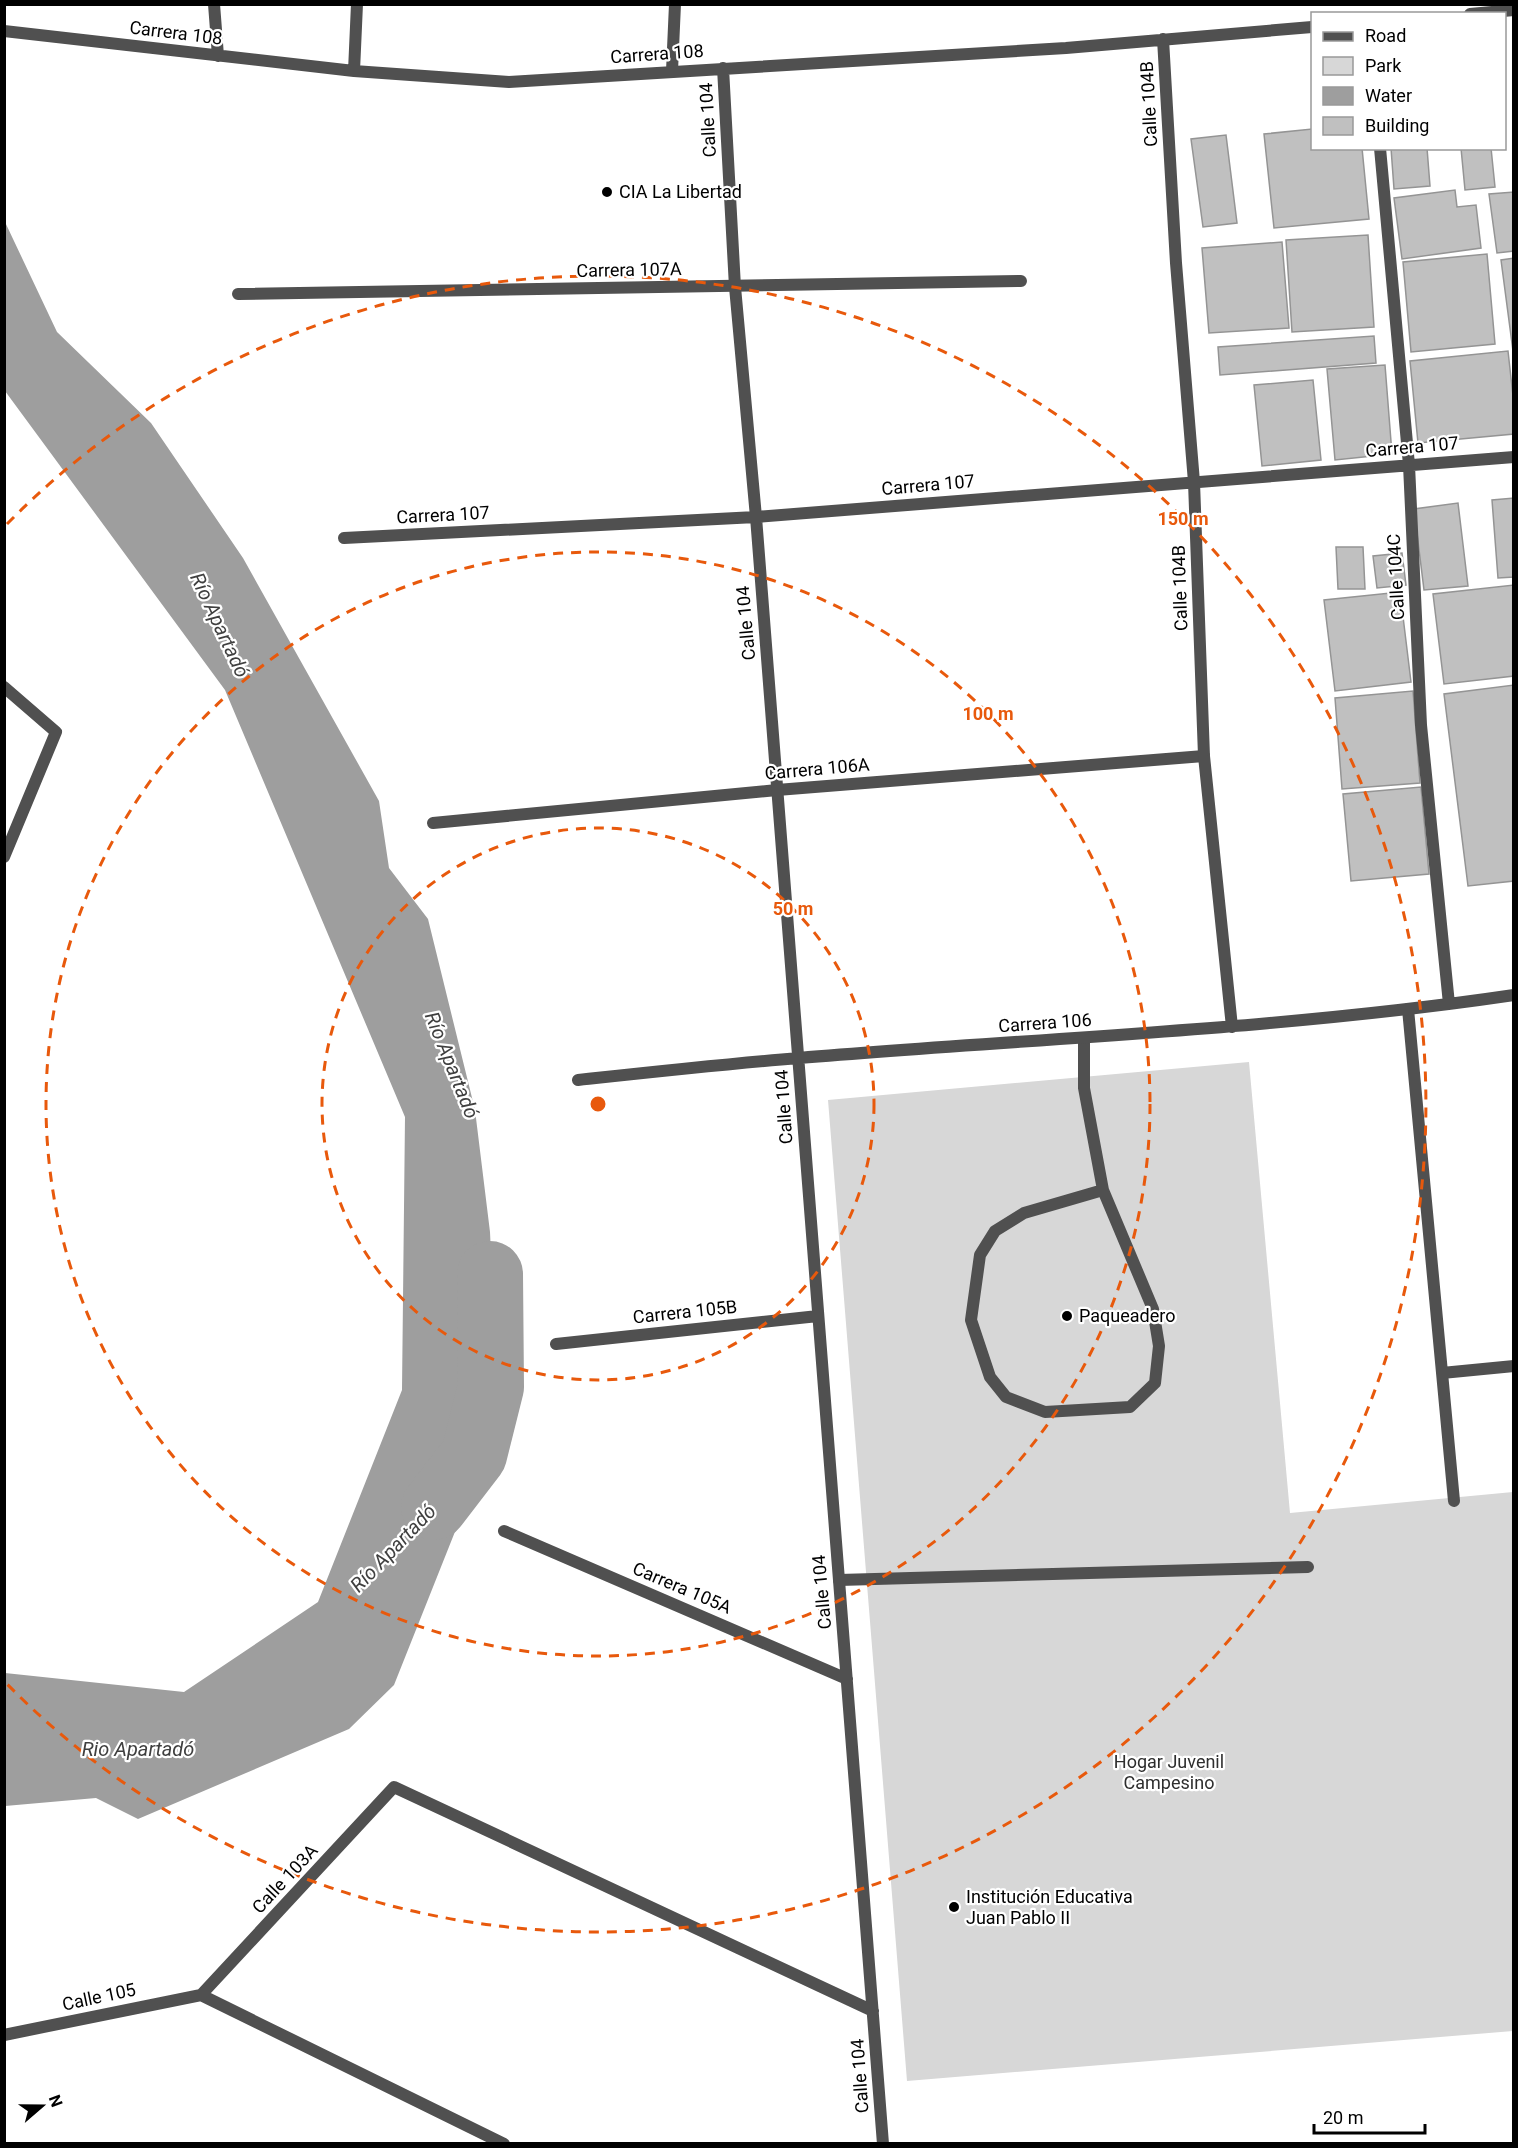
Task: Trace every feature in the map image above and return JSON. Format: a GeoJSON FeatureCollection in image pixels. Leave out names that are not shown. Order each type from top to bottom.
{"type":"FeatureCollection","features":[{"type":"Feature","properties":{"kind":"street"},"geometry":{"type":"LineString","coordinates":[[214,4],[218,56]]}},
{"type":"Feature","properties":{"kind":"street"},"geometry":{"type":"LineString","coordinates":[[354,71],[357,4]]}},
{"type":"Feature","properties":{"kind":"street","name":"Calle 104"},"geometry":{"type":"LineString","coordinates":[[672,71],[675,4]]}},
{"type":"Feature","properties":{"kind":"street"},"geometry":{"type":"LineString","coordinates":[[1492,12],[1514,10]]}},
{"type":"Feature","properties":{"kind":"street","name":"Carrera 108"},"geometry":{"type":"LineString","coordinates":[[7,32],[354,71],[509,82],[1066,48],[1311,27]]}},
{"type":"Feature","properties":{"kind":"street","name":"Calle 104B"},"geometry":{"type":"LineString","coordinates":[[1163,39],[1176,263],[1194,482],[1204,756],[1233,1027]]}},
{"type":"Feature","properties":{"kind":"street","name":"Calle 104"},"geometry":{"type":"LineString","coordinates":[[723,68],[735,287],[756,517],[883,2144]]}},
{"type":"Feature","properties":{"kind":"street","name":"Calle 104C"},"geometry":{"type":"LineString","coordinates":[[1380,150],[1408,465],[1421,725],[1449,1004]]}},
{"type":"Feature","properties":{"kind":"street","name":"Carrera 107A"},"geometry":{"type":"LineString","coordinates":[[238,294],[1020,281]]}},
{"type":"Feature","properties":{"kind":"street","name":"Carrera 107"},"geometry":{"type":"LineString","coordinates":[[344,538],[756,517],[1514,457]]}},
{"type":"Feature","properties":{"kind":"street"},"geometry":{"type":"LineString","coordinates":[[4,687],[56,732],[4,858]]}},
{"type":"Feature","properties":{"kind":"street","name":"Carrera 106A"},"geometry":{"type":"LineString","coordinates":[[434,824],[777,790],[1204,756]]}},
{"type":"Feature","properties":{"kind":"street","name":"Carrera 106"},"geometry":{"type":"LineString","coordinates":[[578,1080],[798,1058],[1233,1027],[1408,1009],[1514,995]]}},
{"type":"Feature","properties":{"kind":"street"},"geometry":{"type":"LineString","coordinates":[[1408,1009],[1454,1501]]}},
{"type":"Feature","properties":{"kind":"street"},"geometry":{"type":"LineString","coordinates":[[1084,1038],[1084,1088],[1103,1190],[1153,1310],[1159,1346],[1155,1383],[1130,1407],[1045,1412],[1006,1396],[990,1377],[971,1320],[980,1255],[995,1230],[1024,1213],[1103,1190]]}},
{"type":"Feature","properties":{"kind":"street","name":"Carrera 105B"},"geometry":{"type":"LineString","coordinates":[[556,1344],[818,1316]]}},
{"type":"Feature","properties":{"kind":"street"},"geometry":{"type":"LineString","coordinates":[[1442,1373],[1514,1366]]}},
{"type":"Feature","properties":{"kind":"street","name":"Carrera 105A"},"geometry":{"type":"LineString","coordinates":[[504,1531],[847,1679]]}},
{"type":"Feature","properties":{"kind":"street"},"geometry":{"type":"LineString","coordinates":[[839,1580],[1308,1567]]}},
{"type":"Feature","properties":{"kind":"street","name":"Calle 103A"},"geometry":{"type":"LineString","coordinates":[[201,1995],[394,1787],[873,2011]]}},
{"type":"Feature","properties":{"kind":"street"},"geometry":{"type":"LineString","coordinates":[[201,1995],[504,2144]]}},
{"type":"Feature","properties":{"kind":"street","name":"Calle 105"},"geometry":{"type":"LineString","coordinates":[[4,2035],[201,1995]]}},
{"type":"Feature","properties":{"kind":"green space","name":"Hogar Juvenil Campesino"},"geometry":{"type":"Polygon","coordinates":[[[1249,1062],[1290,1513],[1513,1492],[1513,2031],[907,2081],[828,1100],[1249,1062]]]}},
{"type":"Feature","properties":{"kind":"water","name":"Rio Apartadó"},"geometry":{"type":"Polygon","coordinates":[[[5,222],[57,332],[151,423],[243,558],[379,801],[389,868],[428,919],[475,1110],[490,1232],[495,1342],[470,1494],[394,1685],[349,1729],[138,1819],[96,1798],[5,1806],[5,1673],[184,1692],[318,1602],[402,1390],[405,1117],[225,690],[5,391],[5,222]]]}},
{"type":"Feature","properties":{"kind":"building"},"geometry":{"type":"Polygon","coordinates":[[[1311,129],[1311,150],[1362,150],[1369,219],[1274,228],[1264,134],[1311,129]]]}},
{"type":"Feature","properties":{"kind":"building"},"geometry":{"type":"Polygon","coordinates":[[[1226,135],[1237,223],[1203,227],[1191,139],[1226,135]]]}},
{"type":"Feature","properties":{"kind":"building"},"geometry":{"type":"Polygon","coordinates":[[[1391,150],[1427,150],[1430,186],[1394,189],[1391,150]]]}},
{"type":"Feature","properties":{"kind":"building"},"geometry":{"type":"Polygon","coordinates":[[[1461,150],[1491,150],[1495,187],[1465,190],[1461,150]]]}},
{"type":"Feature","properties":{"kind":"building"},"geometry":{"type":"Polygon","coordinates":[[[1455,190],[1457,207],[1476,205],[1481,248],[1402,259],[1394,198],[1455,190]]]}},
{"type":"Feature","properties":{"kind":"building"},"geometry":{"type":"Polygon","coordinates":[[[1514,192],[1514,251],[1497,253],[1489,194],[1514,192]]]}},
{"type":"Feature","properties":{"kind":"building"},"geometry":{"type":"Polygon","coordinates":[[[1368,235],[1374,327],[1292,332],[1286,240],[1368,235]]]}},
{"type":"Feature","properties":{"kind":"building"},"geometry":{"type":"Polygon","coordinates":[[[1282,242],[1289,328],[1209,333],[1202,248],[1282,242]]]}},
{"type":"Feature","properties":{"kind":"building"},"geometry":{"type":"Polygon","coordinates":[[[1487,254],[1495,344],[1411,352],[1403,262],[1487,254]]]}},
{"type":"Feature","properties":{"kind":"building"},"geometry":{"type":"Polygon","coordinates":[[[1514,258],[1514,351],[1513,351],[1501,260],[1514,258]]]}},
{"type":"Feature","properties":{"kind":"building"},"geometry":{"type":"Polygon","coordinates":[[[1374,336],[1376,363],[1220,375],[1218,347],[1374,336]]]}},
{"type":"Feature","properties":{"kind":"building"},"geometry":{"type":"Polygon","coordinates":[[[1508,351],[1514,405],[1514,434],[1418,443],[1410,361],[1508,351]]]}},
{"type":"Feature","properties":{"kind":"building"},"geometry":{"type":"Polygon","coordinates":[[[1385,365],[1392,454],[1335,460],[1327,369],[1385,365]]]}},
{"type":"Feature","properties":{"kind":"building"},"geometry":{"type":"Polygon","coordinates":[[[1313,380],[1321,460],[1262,466],[1254,385],[1313,380]]]}},
{"type":"Feature","properties":{"kind":"building"},"geometry":{"type":"Polygon","coordinates":[[[1514,498],[1514,577],[1498,578],[1492,500],[1514,498]]]}},
{"type":"Feature","properties":{"kind":"building"},"geometry":{"type":"Polygon","coordinates":[[[1458,503],[1468,586],[1424,590],[1414,509],[1458,503]]]}},
{"type":"Feature","properties":{"kind":"building"},"geometry":{"type":"Polygon","coordinates":[[[1336,547],[1363,547],[1365,589],[1338,589],[1336,547]]]}},
{"type":"Feature","properties":{"kind":"building"},"geometry":{"type":"Polygon","coordinates":[[[1402,553],[1406,585],[1377,588],[1373,556],[1402,553]]]}},
{"type":"Feature","properties":{"kind":"building"},"geometry":{"type":"Polygon","coordinates":[[[1514,585],[1514,676],[1444,684],[1433,594],[1514,585]]]}},
{"type":"Feature","properties":{"kind":"building"},"geometry":{"type":"Polygon","coordinates":[[[1400,592],[1411,682],[1335,691],[1324,600],[1400,592]]]}},
{"type":"Feature","properties":{"kind":"building"},"geometry":{"type":"Polygon","coordinates":[[[1514,685],[1514,881],[1468,886],[1444,694],[1514,685]]]}},
{"type":"Feature","properties":{"kind":"building"},"geometry":{"type":"Polygon","coordinates":[[[1413,691],[1420,783],[1342,789],[1335,698],[1413,691]]]}},
{"type":"Feature","properties":{"kind":"building"},"geometry":{"type":"Polygon","coordinates":[[[1421,787],[1429,874],[1351,881],[1343,794],[1421,787]]]}},
{"type":"Feature","properties":{"kind":"waterway","name":"Río Apartadó"},"geometry":{"type":"LineString","coordinates":[[434,1507],[474,1455],[491,1387],[490,1274]]}},
{"type":"Feature","properties":{"kind":"place","name":"CIA La Libertad"},"geometry":{"type":"Point","coordinates":[607,192]}},
{"type":"Feature","properties":{"kind":"place","name":"Paqueadero"},"geometry":{"type":"Point","coordinates":[1067,1316]}},
{"type":"Feature","properties":{"kind":"place","name":"Institución Educativa Juan Pablo II"},"geometry":{"type":"Point","coordinates":[954,1907]}}]}
